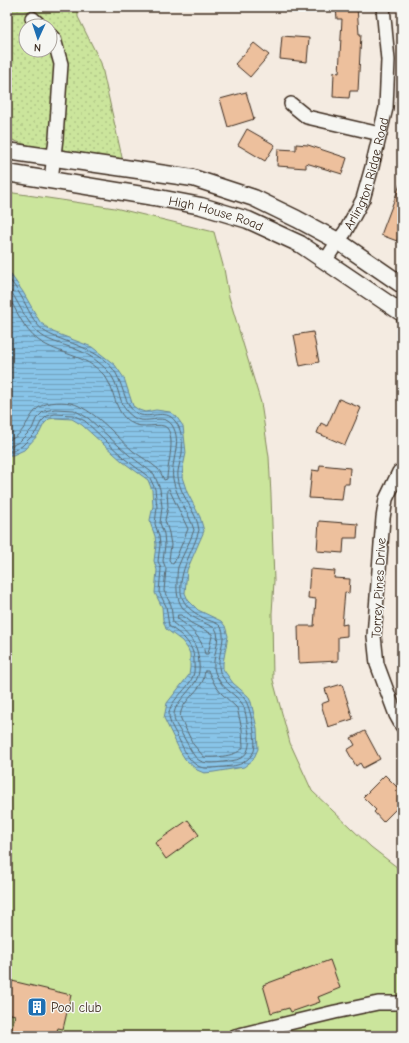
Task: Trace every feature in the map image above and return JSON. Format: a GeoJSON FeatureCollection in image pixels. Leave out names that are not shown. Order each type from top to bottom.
{"type":"FeatureCollection","features":[{"type":"Feature","properties":{"kind":"main road","name":"High House Road"},"geometry":{"type":"LineString","coordinates":[[7,151],[193,178],[254,198],[338,241],[402,284]]}},
{"type":"Feature","properties":{"kind":"main road","name":"High House Road"},"geometry":{"type":"LineString","coordinates":[[7,173],[201,206],[241,218],[300,244],[402,313]]}},
{"type":"Feature","properties":{"kind":"street","name":"Arlington Ridge Road"},"geometry":{"type":"LineString","coordinates":[[325,261],[345,232],[363,199],[386,108],[388,76],[387,39],[383,7]]}},
{"type":"Feature","properties":{"kind":"street"},"geometry":{"type":"LineString","coordinates":[[51,180],[61,64],[58,53]]}},
{"type":"Feature","properties":{"kind":"street"},"geometry":{"type":"LineString","coordinates":[[291,104],[307,117],[380,134]]}},
{"type":"Feature","properties":{"kind":"street","name":"Torrey Pines Drive"},"geometry":{"type":"LineString","coordinates":[[398,472],[386,499],[382,518],[374,636],[377,664],[393,708],[402,726]]}},
{"type":"Feature","properties":{"kind":"street"},"geometry":{"type":"LineString","coordinates":[[235,1036],[378,1003],[402,1003]]}},
{"type":"Feature","properties":{"kind":"green space"},"geometry":{"type":"Polygon","coordinates":[[[7,7],[78,7],[78,17],[101,63],[123,162],[50,151],[7,138],[7,7]]]}},
{"type":"Feature","properties":{"kind":"green space"},"geometry":{"type":"Polygon","coordinates":[[[7,192],[115,208],[214,232],[224,269],[229,297],[261,403],[269,457],[274,581],[272,613],[273,680],[290,743],[312,791],[371,847],[402,871],[402,1036],[7,1036],[7,192]]]}},
{"type":"Feature","properties":{"kind":"water"},"geometry":{"type":"Polygon","coordinates":[[[7,269],[23,292],[40,322],[53,332],[92,347],[115,365],[124,378],[133,406],[145,412],[156,410],[170,412],[176,416],[183,426],[186,453],[182,477],[187,492],[200,517],[204,531],[187,570],[185,593],[188,600],[198,610],[221,621],[225,626],[228,636],[223,669],[233,683],[248,696],[251,702],[257,728],[258,749],[253,760],[244,767],[204,773],[197,770],[185,759],[164,718],[167,703],[189,675],[190,654],[182,641],[166,629],[163,620],[162,607],[155,593],[157,570],[154,561],[156,545],[150,520],[153,506],[152,490],[148,480],[123,462],[82,425],[72,419],[49,419],[44,424],[39,434],[24,450],[13,455],[7,455],[7,269]]]}},
{"type":"Feature","properties":{"kind":"building"},"geometry":{"type":"Polygon","coordinates":[[[336,7],[357,7],[359,34],[361,34],[358,91],[350,91],[349,98],[333,97],[334,72],[339,73],[342,19],[337,19],[336,7]]]}},
{"type":"Feature","properties":{"kind":"building"},"geometry":{"type":"Polygon","coordinates":[[[282,36],[309,38],[307,62],[280,59],[282,36]]]}},
{"type":"Feature","properties":{"kind":"building"},"geometry":{"type":"Polygon","coordinates":[[[254,43],[269,55],[250,77],[235,64],[254,43]]]}},
{"type":"Feature","properties":{"kind":"building"},"geometry":{"type":"Polygon","coordinates":[[[246,92],[254,119],[228,127],[220,99],[246,92]]]}},
{"type":"Feature","properties":{"kind":"building"},"geometry":{"type":"Polygon","coordinates":[[[247,129],[275,145],[265,161],[238,145],[247,129]]]}},
{"type":"Feature","properties":{"kind":"building"},"geometry":{"type":"Polygon","coordinates":[[[296,144],[308,145],[347,158],[342,174],[306,163],[306,168],[277,166],[278,149],[296,150],[296,144]]]}},
{"type":"Feature","properties":{"kind":"building"},"geometry":{"type":"Polygon","coordinates":[[[401,182],[402,229],[397,241],[381,235],[401,182]]]}},
{"type":"Feature","properties":{"kind":"building"},"geometry":{"type":"Polygon","coordinates":[[[313,332],[319,362],[300,366],[294,335],[313,332]]]}},
{"type":"Feature","properties":{"kind":"building"},"geometry":{"type":"Polygon","coordinates":[[[339,399],[361,408],[345,445],[317,433],[321,423],[327,426],[339,399]]]}},
{"type":"Feature","properties":{"kind":"building"},"geometry":{"type":"Polygon","coordinates":[[[320,465],[350,468],[349,484],[344,484],[342,500],[309,498],[312,470],[319,471],[320,465]]]}},
{"type":"Feature","properties":{"kind":"building"},"geometry":{"type":"Polygon","coordinates":[[[319,521],[358,524],[357,538],[344,538],[343,553],[317,551],[319,521]]]}},
{"type":"Feature","properties":{"kind":"building"},"geometry":{"type":"Polygon","coordinates":[[[310,569],[335,571],[334,578],[350,579],[349,593],[345,592],[342,625],[347,624],[347,636],[338,637],[338,661],[299,663],[298,626],[314,626],[316,599],[308,598],[310,569]]]}},
{"type":"Feature","properties":{"kind":"building"},"geometry":{"type":"Polygon","coordinates":[[[342,684],[353,719],[328,727],[321,704],[329,701],[325,689],[342,684]]]}},
{"type":"Feature","properties":{"kind":"building"},"geometry":{"type":"Polygon","coordinates":[[[365,731],[380,759],[363,768],[360,763],[356,766],[347,750],[355,745],[351,738],[365,731]]]}},
{"type":"Feature","properties":{"kind":"building"},"geometry":{"type":"Polygon","coordinates":[[[385,775],[397,787],[402,782],[402,803],[383,822],[374,812],[376,810],[363,797],[385,775]]]}},
{"type":"Feature","properties":{"kind":"building"},"geometry":{"type":"Polygon","coordinates":[[[188,820],[199,835],[166,859],[155,843],[188,820]]]}},
{"type":"Feature","properties":{"kind":"building"},"geometry":{"type":"Polygon","coordinates":[[[330,960],[340,988],[318,997],[320,1002],[291,1012],[289,1008],[271,1013],[263,985],[330,960]]]}},
{"type":"Feature","properties":{"kind":"building","name":"Pool club"},"geometry":{"type":"Polygon","coordinates":[[[12,981],[71,995],[63,1029],[58,1028],[55,1036],[10,1036],[15,1015],[7,1013],[7,1002],[12,981]]]}},
{"type":"Feature","properties":{"kind":"place","name":"Pool club"},"geometry":{"type":"Point","coordinates":[37,1007]}}]}
